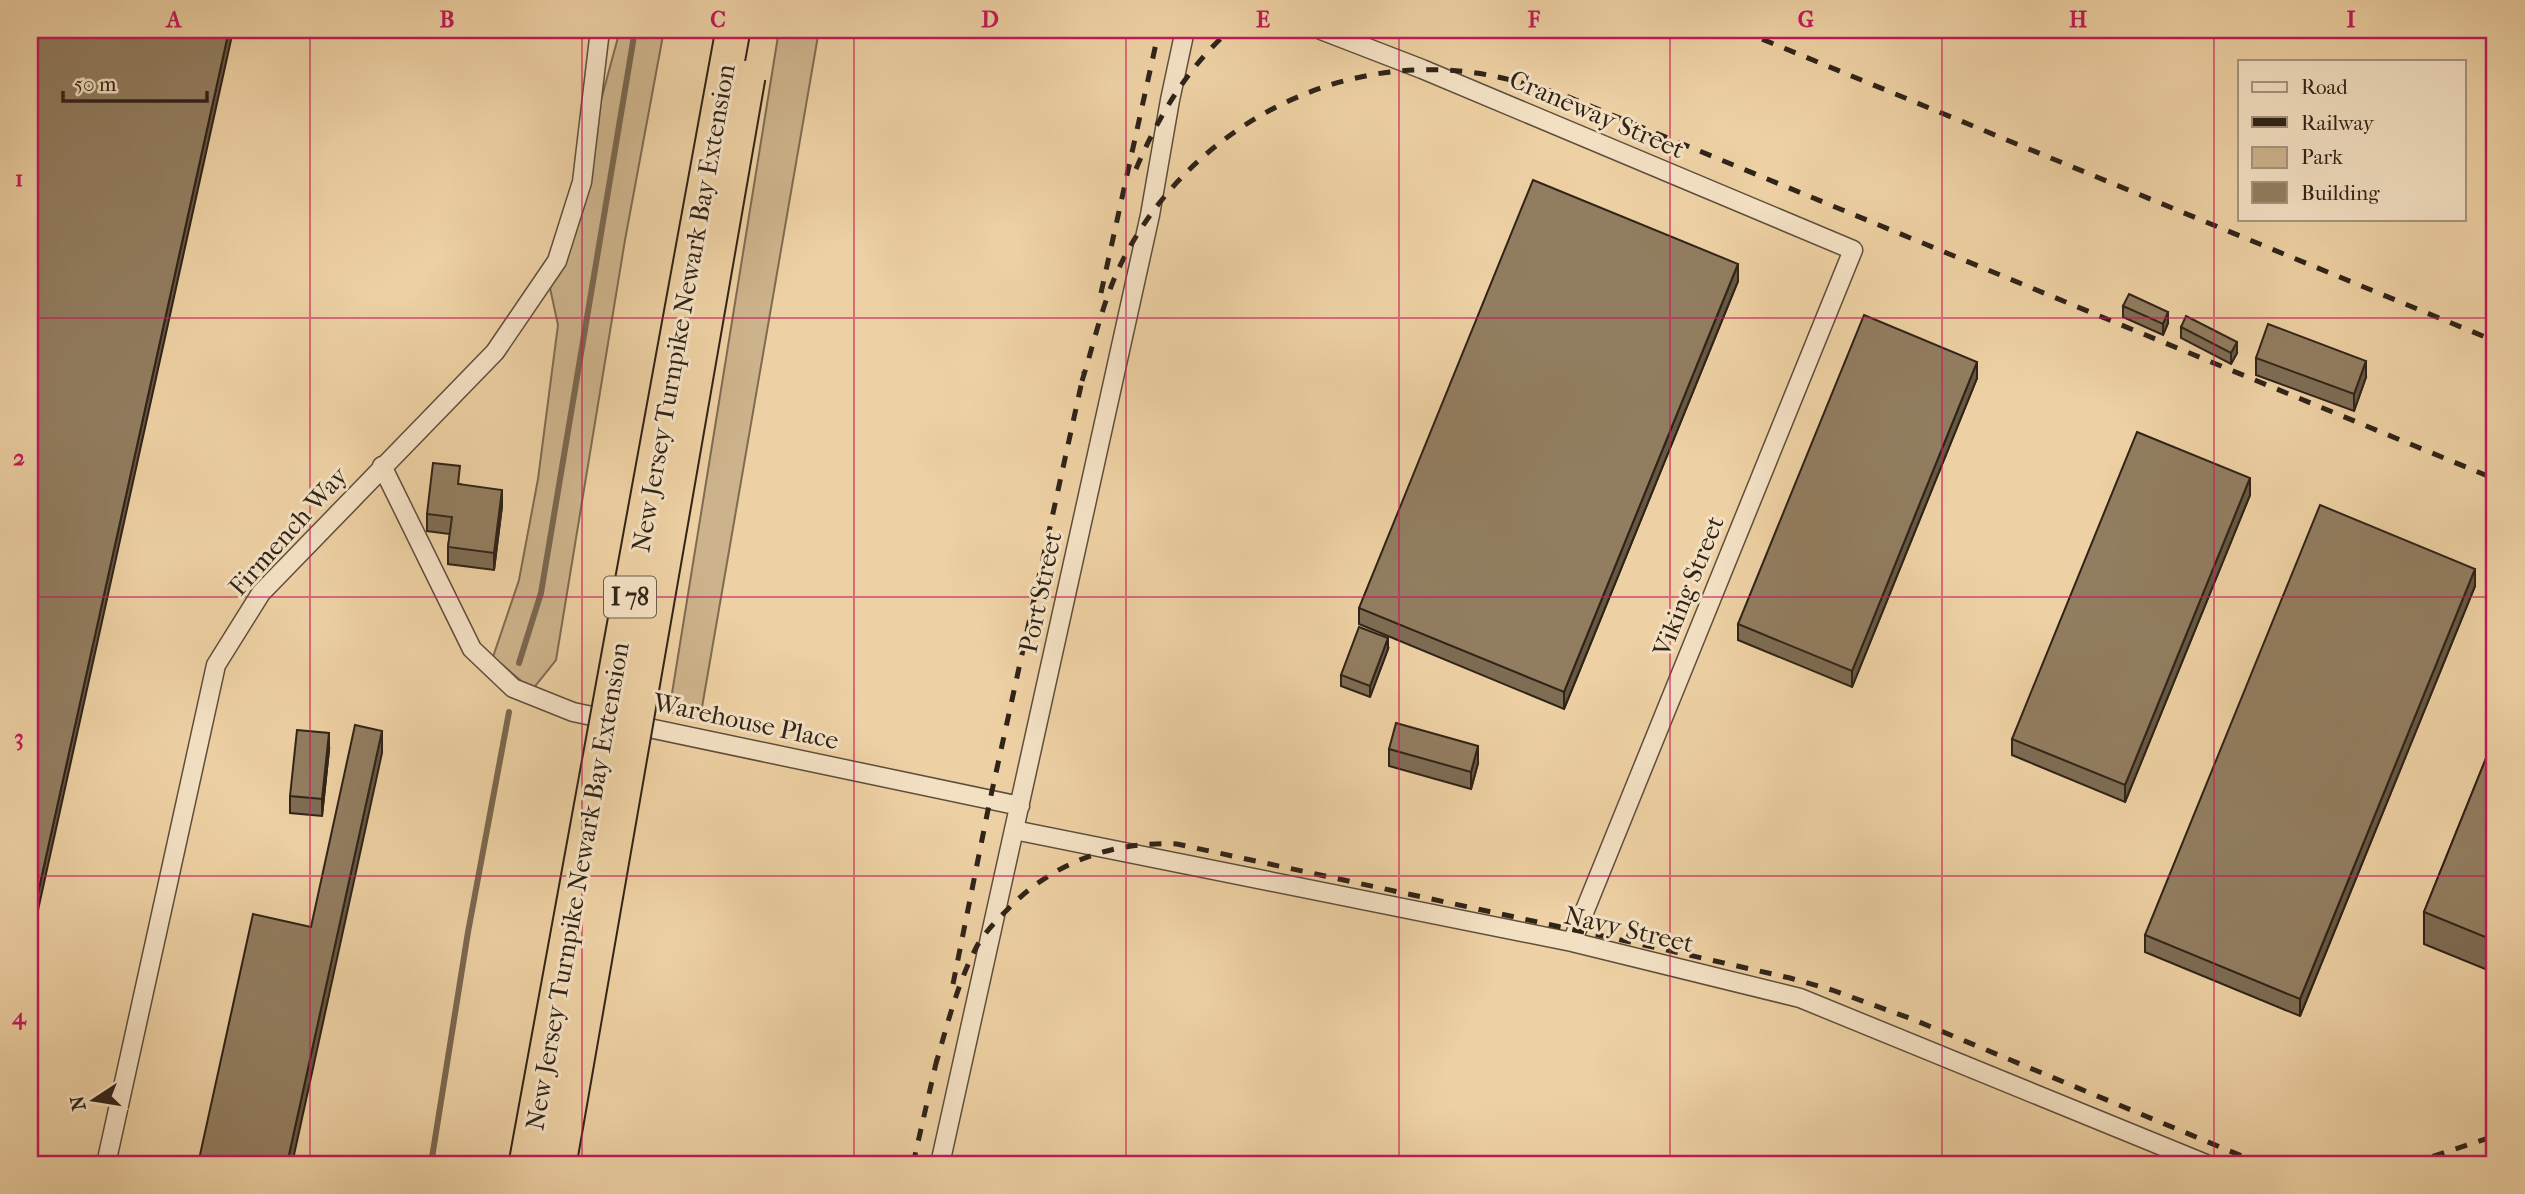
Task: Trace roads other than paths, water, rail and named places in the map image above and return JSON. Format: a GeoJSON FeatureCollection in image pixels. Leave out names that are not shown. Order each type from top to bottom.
{"type":"FeatureCollection","features":[{"type":"Feature","properties":{"kind":"highway","name":"New Jersey Turnpike Newark Bay Extension"},"geometry":{"type":"LineString","coordinates":[[526,1164],[733,30]]}},
{"type":"Feature","properties":{"kind":"highway","name":"New Jersey Turnpike Newark Bay Extension"},"geometry":{"type":"LineString","coordinates":[[559,1164],[756,30]]}},
{"type":"Feature","properties":{"kind":"street","name":"Firmench Way"},"geometry":{"type":"LineString","coordinates":[[106,1164],[216,665],[261,593],[495,352],[557,261],[582,182],[600,30]]}},
{"type":"Feature","properties":{"kind":"street","name":"Port Street"},"geometry":{"type":"LineString","coordinates":[[940,1164],[1150,215],[1185,30]]}},
{"type":"Feature","properties":{"kind":"street","name":"Craneway Street"},"geometry":{"type":"LineString","coordinates":[[1321,30],[1422,69],[1853,250]]}},
{"type":"Feature","properties":{"kind":"street","name":"Viking Street"},"geometry":{"type":"LineString","coordinates":[[1572,942],[1853,250]]}},
{"type":"Feature","properties":{"kind":"street","name":"Warehouse Place"},"geometry":{"type":"LineString","coordinates":[[382,466],[472,649],[513,688],[573,712],[1020,806]]}},
{"type":"Feature","properties":{"kind":"street","name":"Navy Street"},"geometry":{"type":"LineString","coordinates":[[1014,830],[1572,942],[1800,998],[2206,1164]]}},
{"type":"Feature","properties":{"kind":"waterway"},"geometry":{"type":"LineString","coordinates":[[519,663],[541,593],[635,30]]}},
{"type":"Feature","properties":{"kind":"waterway"},"geometry":{"type":"LineString","coordinates":[[431,1164],[468,932],[509,712]]}},
{"type":"Feature","properties":{"kind":"railway"},"geometry":{"type":"LineString","coordinates":[[1101,293],[1159,30]]}},
{"type":"Feature","properties":{"kind":"railway"},"geometry":{"type":"LineString","coordinates":[[1136,169],[1175,94],[1200,60],[1230,30]]}},
{"type":"Feature","properties":{"kind":"railway"},"geometry":{"type":"LineString","coordinates":[[1740,30],[2495,341]]}},
{"type":"Feature","properties":{"kind":"railway"},"geometry":{"type":"LineString","coordinates":[[1082,381],[1106,302],[1125,256],[1153,212],[1186,173],[1225,139],[1268,111],[1315,90],[1364,76],[1416,70],[1468,72],[1506,79],[1566,96],[2495,479]]}},
{"type":"Feature","properties":{"kind":"railway"},"geometry":{"type":"LineString","coordinates":[[953,984],[990,800],[1084,372]]}},
{"type":"Feature","properties":{"kind":"railway"},"geometry":{"type":"LineString","coordinates":[[935,1067],[958,990],[977,946],[995,922],[1026,893],[1064,867],[1085,858],[1130,846],[1177,844],[1658,948],[1832,990],[1912,1019],[2261,1164]]}},
{"type":"Feature","properties":{"kind":"railway"},"geometry":{"type":"LineString","coordinates":[[913,1164],[937,1059]]}},
{"type":"Feature","properties":{"kind":"railway"},"geometry":{"type":"LineString","coordinates":[[2410,1164],[2495,1136]]}}]}
